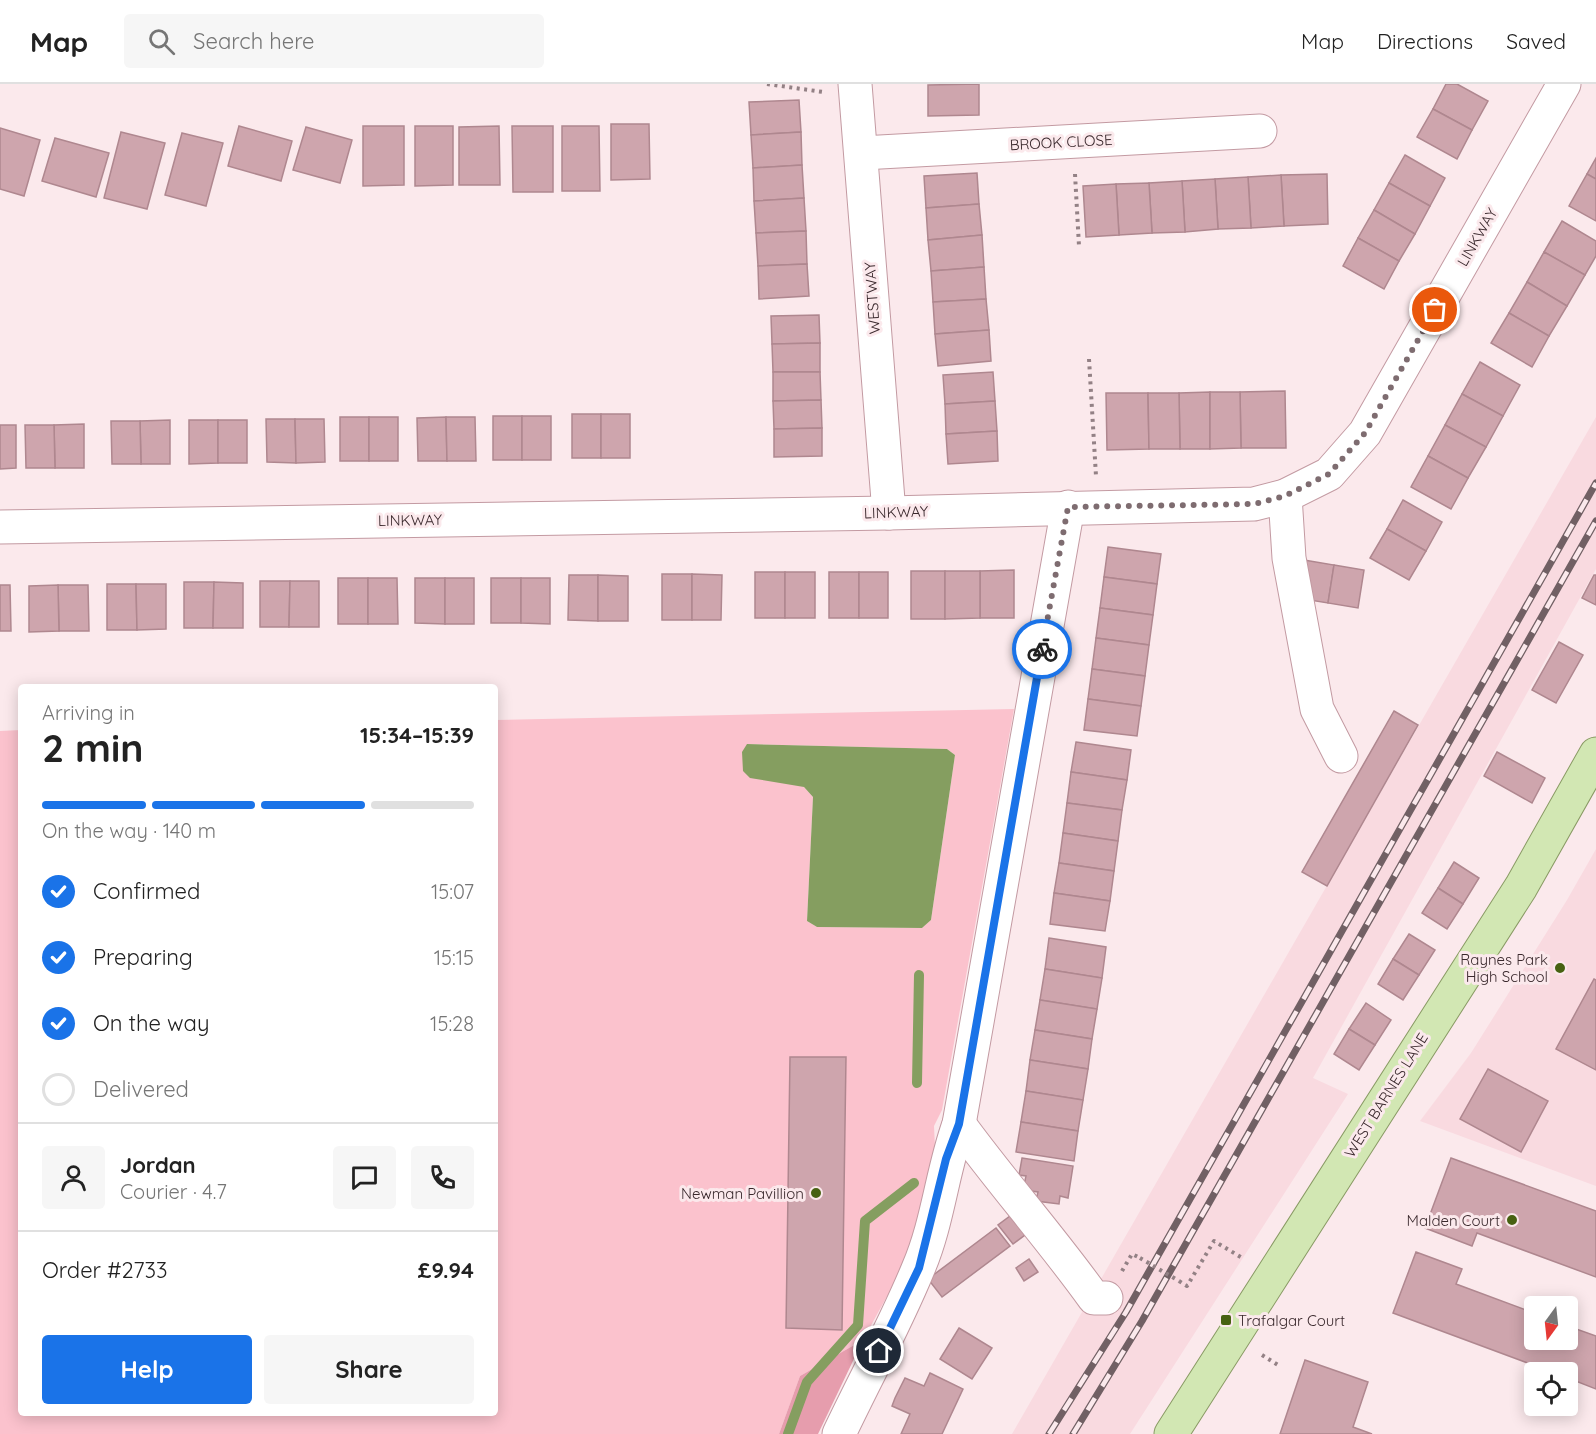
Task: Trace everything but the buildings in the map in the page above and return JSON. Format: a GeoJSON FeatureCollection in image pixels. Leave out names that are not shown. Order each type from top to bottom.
{"type":"FeatureCollection","features":[{"type":"Feature","properties":{"kind":"main road","name":"WEST BARNES LANE"},"geometry":{"type":"LineString","coordinates":[[1171,1434],[1521,887],[1596,754]]}},
{"type":"Feature","properties":{"kind":"street","name":"LINKWAY"},"geometry":{"type":"LineString","coordinates":[[0,527],[889,513],[1254,504],[1285,496],[1329,474],[1365,433],[1564,84]]}},
{"type":"Feature","properties":{"kind":"street","name":"WESTWAY"},"geometry":{"type":"LineString","coordinates":[[856,88],[889,513]]}},
{"type":"Feature","properties":{"kind":"street","name":"BROOK CLOSE"},"geometry":{"type":"LineString","coordinates":[[862,153],[1260,131]]}},
{"type":"Feature","properties":{"kind":"street"},"geometry":{"type":"LineString","coordinates":[[1285,496],[1289,558],[1317,709],[1341,756]]}},
{"type":"Feature","properties":{"kind":"street"},"geometry":{"type":"LineString","coordinates":[[839,1434],[919,1268],[946,1159],[959,1124],[1083,507]]}},
{"type":"Feature","properties":{"kind":"street"},"geometry":{"type":"LineString","coordinates":[[959,1124],[996,1175],[1053,1242],[1094,1298],[1106,1298]]}},
{"type":"Feature","properties":{"kind":"path"},"geometry":{"type":"LineString","coordinates":[[767,84],[814,92],[856,88]]}},
{"type":"Feature","properties":{"kind":"path"},"geometry":{"type":"LineString","coordinates":[[1073,141],[1080,246]]}},
{"type":"Feature","properties":{"kind":"path"},"geometry":{"type":"LineString","coordinates":[[1083,507],[1089,359]]}},
{"type":"Feature","properties":{"kind":"path"},"geometry":{"type":"LineString","coordinates":[[1140,1258],[1187,1286],[1215,1241],[1249,1262]]}},
{"type":"Feature","properties":{"kind":"path"},"geometry":{"type":"LineString","coordinates":[[1262,1355],[1278,1365]]}},
{"type":"Feature","properties":{"kind":"shaded area"},"geometry":{"type":"Polygon","coordinates":[[[1596,417],[1596,569],[1313,1078],[1348,1094],[1130,1434],[1012,1434],[1596,417]]]}},
{"type":"Feature","properties":{"kind":"shaded area"},"geometry":{"type":"Polygon","coordinates":[[[1014,709],[942,1110],[934,1126],[935,1147],[913,1249],[863,1340],[800,1376],[779,1434],[0,1434],[0,731],[18,730],[18,1416],[498,1416],[498,720],[1014,709]],[[747,744],[804,787],[813,797],[807,921],[817,927],[922,928],[931,920],[955,755],[947,749],[747,744]]]}},
{"type":"Feature","properties":{"kind":"shaded area"},"geometry":{"type":"Polygon","coordinates":[[[747,744],[947,749],[955,755],[931,920],[922,928],[817,927],[807,921],[813,797],[804,787],[750,778],[743,771],[742,752],[747,744]]]}},
{"type":"Feature","properties":{"kind":"shaded area","name":"Raynes Park High School"},"geometry":{"type":"Polygon","coordinates":[[[1596,849],[1596,1186],[1420,1121],[1471,1053],[1567,900],[1596,849]]]}},
{"type":"Feature","properties":{"kind":"shaded area"},"geometry":{"type":"Polygon","coordinates":[[[863,1340],[818,1434],[779,1434],[800,1376],[863,1340]]]}},
{"type":"Feature","properties":{"kind":"waterway"},"geometry":{"type":"LineString","coordinates":[[917,1083],[919,975]]}},
{"type":"Feature","properties":{"kind":"waterway"},"geometry":{"type":"LineString","coordinates":[[788,1434],[807,1382],[858,1325],[865,1221],[914,1183]]}},
{"type":"Feature","properties":{"kind":"railway"},"geometry":{"type":"LineString","coordinates":[[1049,1434],[1126,1312],[1596,483]]}},
{"type":"Feature","properties":{"kind":"railway"},"geometry":{"type":"LineString","coordinates":[[1073,1434],[1142,1321],[1596,521]]}},
{"type":"Feature","properties":{"kind":"way so far"},"geometry":{"type":"LineString","coordinates":[[1042,649],[1068,507],[1254,504],[1285,496],[1329,474],[1365,433],[1435,310]]}},
{"type":"Feature","properties":{"kind":"place","name":"Raynes Park High School"},"geometry":{"type":"Point","coordinates":[1560,968]}},
{"type":"Feature","properties":{"kind":"place","name":"Newman Pavillion"},"geometry":{"type":"Point","coordinates":[816,1193]}},
{"type":"Feature","properties":{"kind":"place","name":"Malden Court"},"geometry":{"type":"Point","coordinates":[1512,1220]}},
{"type":"Feature","properties":{"kind":"place","name":"Trafalgar Court"},"geometry":{"type":"Point","coordinates":[1226,1320]}},
{"type":"Feature","properties":{"kind":"route"},"geometry":{"type":"LineString","coordinates":[[879,1351],[919,1268],[933,1222],[946,1159],[959,1124],[1042,649]]}}]}
